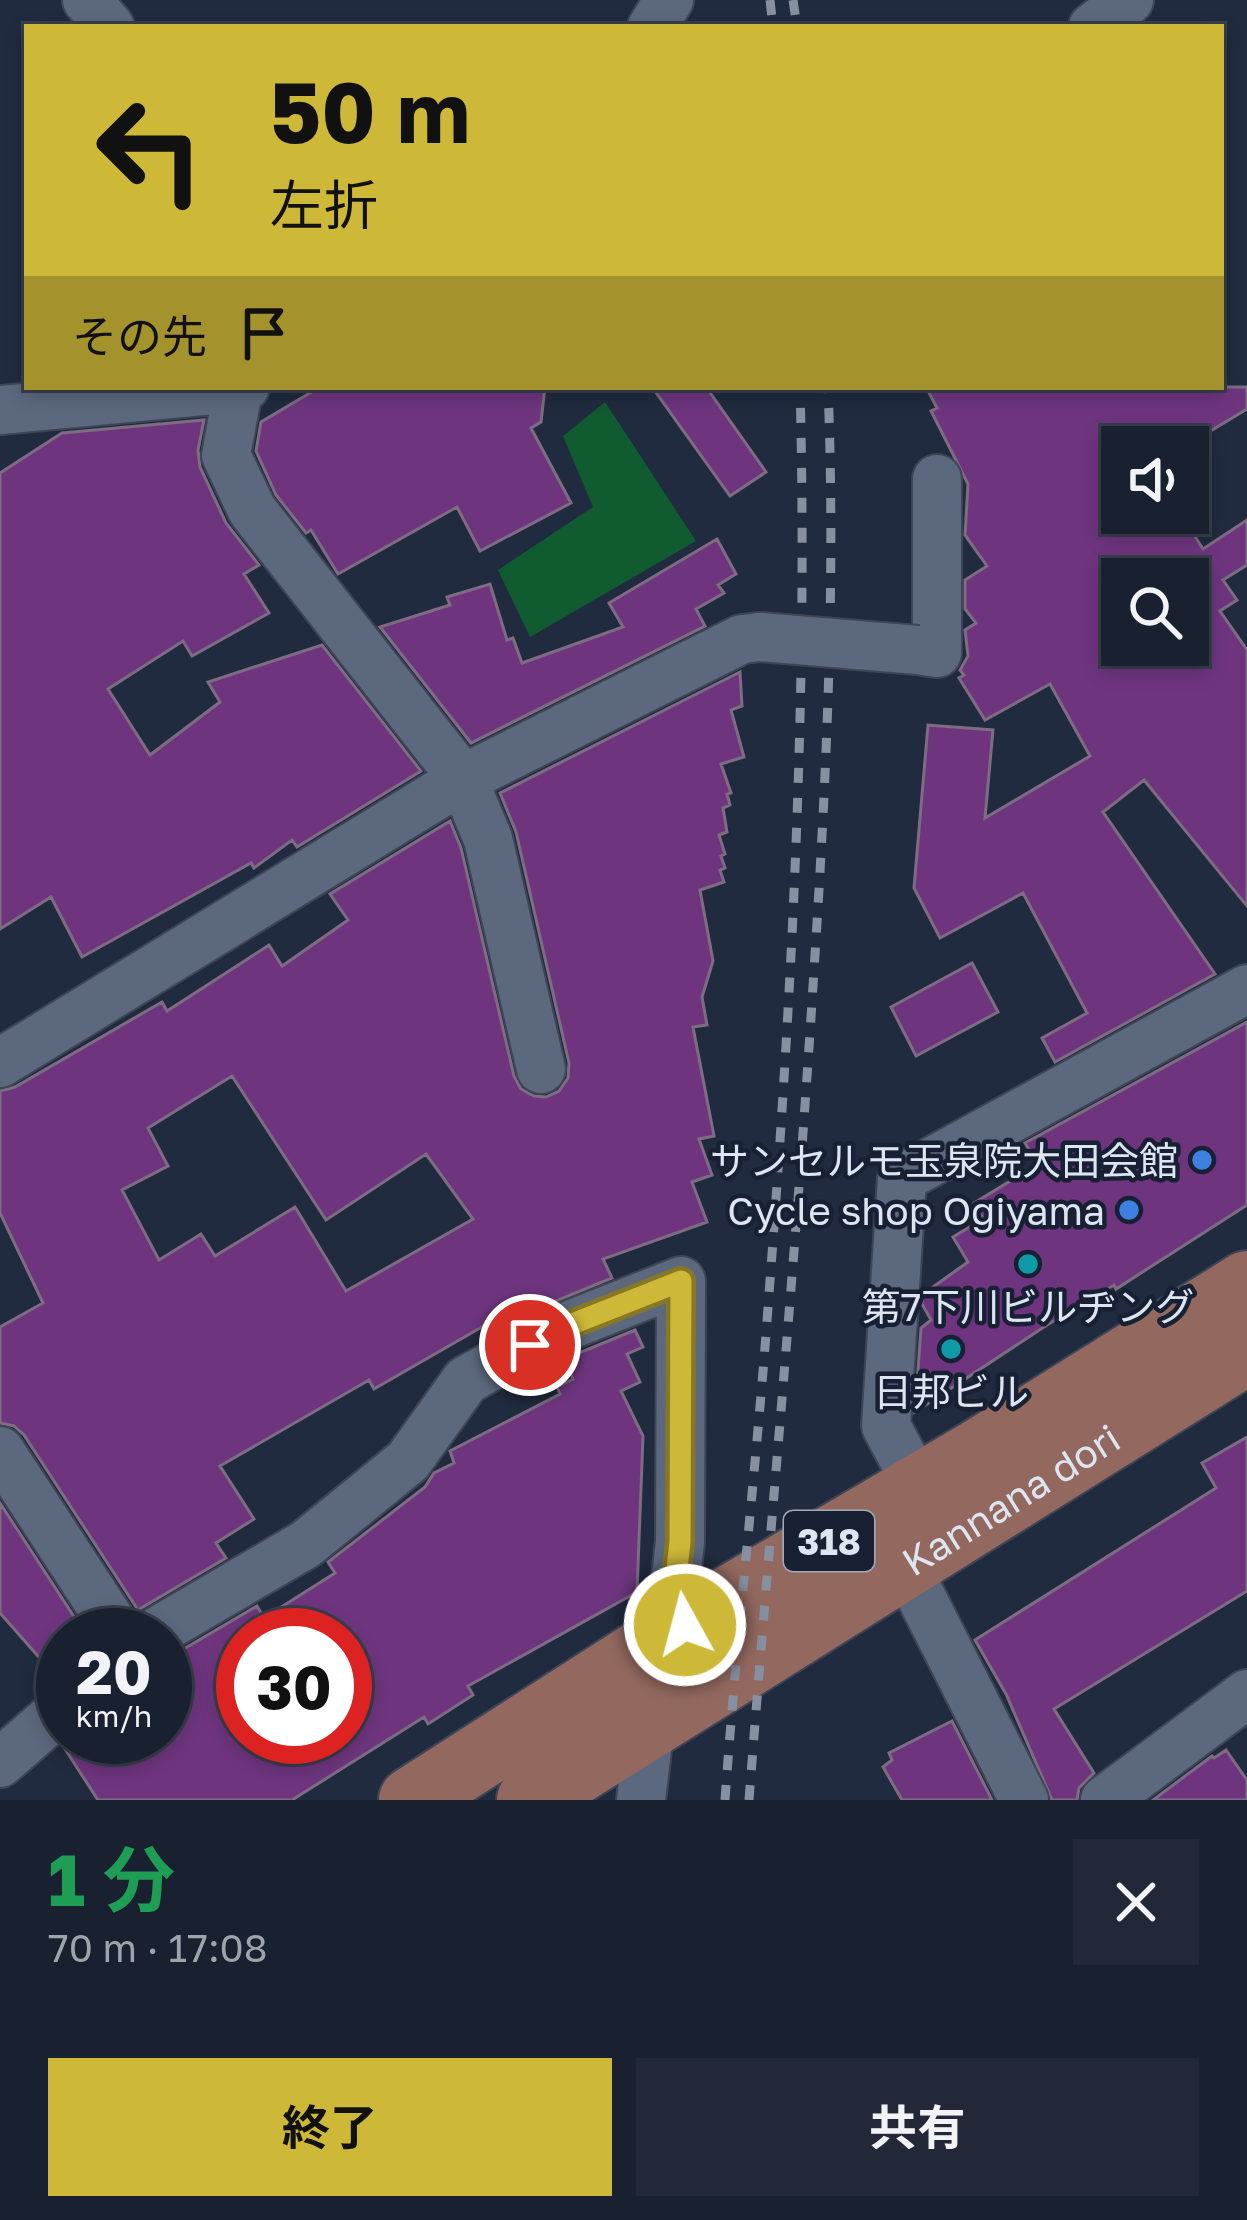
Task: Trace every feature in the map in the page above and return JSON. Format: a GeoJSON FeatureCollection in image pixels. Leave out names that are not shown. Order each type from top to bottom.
{"type":"FeatureCollection","features":[{"type":"Feature","properties":{"kind":"main road","name":"Kannana dori"},"geometry":{"type":"LineString","coordinates":[[412,1800],[685,1625],[919,1488],[1247,1284]]}},
{"type":"Feature","properties":{"kind":"main road","name":"Kannana dori"},"geometry":{"type":"LineString","coordinates":[[530,1800],[1247,1352]]}},
{"type":"Feature","properties":{"kind":"street"},"geometry":{"type":"LineString","coordinates":[[1098,24],[1129,0]]}},
{"type":"Feature","properties":{"kind":"street"},"geometry":{"type":"LineString","coordinates":[[0,410],[220,390]]}},
{"type":"Feature","properties":{"kind":"street"},"geometry":{"type":"LineString","coordinates":[[242,390],[226,455],[252,510],[463,779],[488,839],[541,1070]]}},
{"type":"Feature","properties":{"kind":"street"},"geometry":{"type":"LineString","coordinates":[[0,1064],[463,779],[742,639],[938,653],[937,478]]}},
{"type":"Feature","properties":{"kind":"street"},"geometry":{"type":"LineString","coordinates":[[919,1488],[886,1426],[902,1178],[1247,989]]}},
{"type":"Feature","properties":{"kind":"street"},"geometry":{"type":"LineString","coordinates":[[192,1611],[306,1544],[408,1462],[466,1380],[562,1328],[681,1281],[676,1577],[685,1625]]}},
{"type":"Feature","properties":{"kind":"street"},"geometry":{"type":"LineString","coordinates":[[0,1450],[102,1608]]}},
{"type":"Feature","properties":{"kind":"street"},"geometry":{"type":"LineString","coordinates":[[905,1564],[1024,1800]]}},
{"type":"Feature","properties":{"kind":"street"},"geometry":{"type":"LineString","coordinates":[[1105,1800],[1247,1694]]}},
{"type":"Feature","properties":{"kind":"street"},"geometry":{"type":"LineString","coordinates":[[641,1800],[650,1724]]}},
{"type":"Feature","properties":{"kind":"street"},"geometry":{"type":"LineString","coordinates":[[0,1763],[36,1732]]}},
{"type":"Feature","properties":{"kind":"green space"},"geometry":{"type":"Polygon","coordinates":[[[605,402],[696,541],[530,637],[498,570],[593,507],[563,436],[605,402]]]}},
{"type":"Feature","properties":{"kind":"building"},"geometry":{"type":"Polygon","coordinates":[[[1247,387],[1247,409],[1209,432],[1209,426],[1101,426],[1101,534],[1193,534],[1203,549],[1247,520],[1247,565],[1223,580],[1237,600],[1220,611],[1247,650],[1247,906],[1144,780],[1103,812],[1215,974],[1055,1062],[1042,1038],[1087,1013],[1023,893],[940,938],[914,888],[928,725],[993,730],[985,818],[1090,756],[1050,684],[985,720],[959,678],[968,656],[965,630],[976,623],[965,609],[965,580],[987,566],[965,535],[968,484],[931,411],[937,408],[928,390],[1247,387]]]}},
{"type":"Feature","properties":{"kind":"building"},"geometry":{"type":"Polygon","coordinates":[[[315,390],[545,390],[541,422],[531,428],[571,503],[480,551],[457,507],[338,574],[311,530],[306,533],[276,495],[256,451],[261,422],[315,390]]]}},
{"type":"Feature","properties":{"kind":"building"},"geometry":{"type":"Polygon","coordinates":[[[654,390],[708,390],[766,472],[730,496],[654,390]]]}},
{"type":"Feature","properties":{"kind":"building"},"geometry":{"type":"Polygon","coordinates":[[[204,420],[200,467],[226,523],[259,565],[244,574],[269,613],[192,656],[183,641],[108,689],[150,755],[220,702],[208,682],[322,645],[421,771],[297,847],[292,840],[254,868],[251,863],[82,957],[51,897],[0,929],[0,473],[62,433],[204,420]]]}},
{"type":"Feature","properties":{"kind":"building"},"geometry":{"type":"Polygon","coordinates":[[[717,539],[736,574],[718,585],[724,593],[696,609],[705,626],[471,743],[380,627],[450,605],[447,597],[490,584],[507,640],[513,638],[522,663],[623,627],[609,603],[717,539]]]}},
{"type":"Feature","properties":{"kind":"building"},"geometry":{"type":"Polygon","coordinates":[[[740,672],[742,706],[731,710],[744,757],[721,764],[731,793],[727,794],[730,805],[723,808],[727,832],[719,835],[725,854],[721,856],[725,868],[720,870],[724,882],[700,890],[713,961],[702,997],[707,1025],[693,1027],[714,1136],[699,1139],[712,1175],[692,1182],[707,1222],[603,1259],[612,1278],[539,1308],[534,1297],[374,1389],[369,1380],[220,1466],[254,1519],[216,1543],[226,1558],[137,1608],[24,1435],[0,1423],[0,1327],[43,1303],[0,1213],[0,1091],[15,1087],[162,1002],[167,1011],[269,945],[282,966],[348,920],[330,894],[450,821],[461,848],[514,1076],[521,1089],[534,1096],[559,1091],[568,1078],[569,1063],[516,832],[500,793],[740,672]],[[232,1076],[148,1128],[168,1166],[122,1190],[159,1260],[201,1234],[215,1256],[295,1207],[346,1291],[473,1219],[426,1154],[326,1220],[232,1076]]]}},
{"type":"Feature","properties":{"kind":"building"},"geometry":{"type":"Polygon","coordinates":[[[972,963],[998,1012],[916,1056],[891,1007],[972,963]]]}},
{"type":"Feature","properties":{"kind":"building"},"geometry":{"type":"Polygon","coordinates":[[[1247,1022],[1247,1205],[1116,1289],[1114,1285],[1047,1325],[915,1412],[921,1328],[931,1320],[922,1304],[923,1294],[968,1262],[953,1237],[983,1219],[974,1203],[1038,1164],[1025,1143],[1247,1022]]]}},
{"type":"Feature","properties":{"kind":"building"},"geometry":{"type":"Polygon","coordinates":[[[635,1330],[643,1347],[627,1354],[640,1382],[621,1391],[643,1436],[637,1592],[468,1686],[473,1695],[428,1724],[424,1717],[372,1750],[372,1608],[280,1608],[335,1573],[328,1562],[425,1487],[434,1473],[454,1463],[450,1451],[560,1394],[557,1387],[573,1379],[564,1359],[635,1330]]]}},
{"type":"Feature","properties":{"kind":"building"},"geometry":{"type":"Polygon","coordinates":[[[1247,1437],[1247,1591],[1054,1709],[1094,1773],[1079,1788],[1077,1800],[1052,1800],[1006,1694],[975,1640],[1216,1488],[1202,1463],[1247,1437]]]}},
{"type":"Feature","properties":{"kind":"building"},"geometry":{"type":"Polygon","coordinates":[[[0,1503],[68,1608],[36,1608],[36,1654],[0,1613],[0,1503]]]}},
{"type":"Feature","properties":{"kind":"building"},"geometry":{"type":"Polygon","coordinates":[[[216,1630],[216,1764],[349,1764],[292,1800],[98,1800],[75,1764],[192,1764],[192,1644],[216,1630]]]}},
{"type":"Feature","properties":{"kind":"building"},"geometry":{"type":"Polygon","coordinates":[[[952,1721],[992,1800],[902,1800],[883,1767],[892,1760],[889,1753],[952,1721]]]}},
{"type":"Feature","properties":{"kind":"building"},"geometry":{"type":"Polygon","coordinates":[[[1226,1750],[1247,1780],[1247,1800],[1153,1800],[1212,1756],[1226,1750]]]}},
{"type":"Feature","properties":{"kind":"railway"},"geometry":{"type":"LineString","coordinates":[[770,0],[773,24]]}},
{"type":"Feature","properties":{"kind":"railway"},"geometry":{"type":"LineString","coordinates":[[793,0],[797,24]]}},
{"type":"Feature","properties":{"kind":"railway"},"geometry":{"type":"LineString","coordinates":[[725,1800],[764,1357],[791,954],[802,614],[800,390]]}},
{"type":"Feature","properties":{"kind":"railway"},"geometry":{"type":"LineString","coordinates":[[749,1800],[799,1189],[822,836],[830,612],[828,390]]}},
{"type":"Feature","properties":{"kind":"place","name":"サンセルモ玉泉院大田会館"},"geometry":{"type":"Point","coordinates":[1202,1160]}},
{"type":"Feature","properties":{"kind":"place","name":"Cycle shop Ogiyama"},"geometry":{"type":"Point","coordinates":[1129,1210]}},
{"type":"Feature","properties":{"kind":"place","name":"第7下川ビルヂング"},"geometry":{"type":"Point","coordinates":[1028,1264]}},
{"type":"Feature","properties":{"kind":"place","name":"日邦ビル"},"geometry":{"type":"Point","coordinates":[951,1349]}},
{"type":"Feature","properties":{"kind":"route"},"geometry":{"type":"LineString","coordinates":[[530,1345],[681,1281],[676,1577],[685,1625]]}}]}
